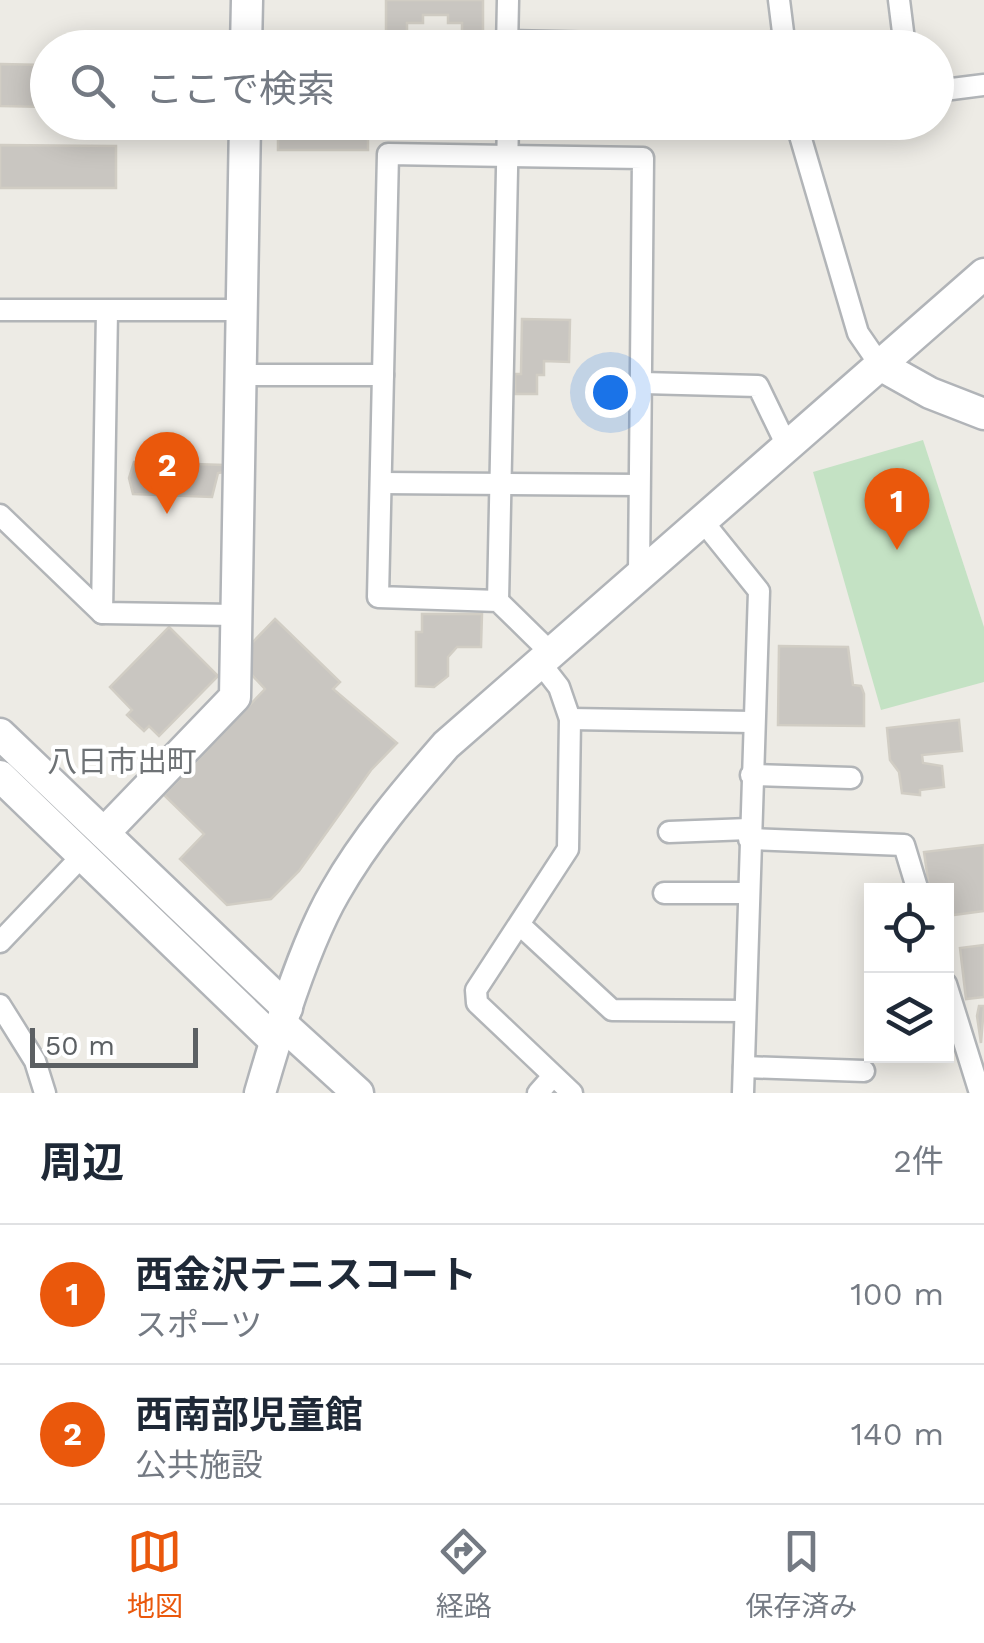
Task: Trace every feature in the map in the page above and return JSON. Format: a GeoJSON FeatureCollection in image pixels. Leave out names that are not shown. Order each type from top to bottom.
{"type":"FeatureCollection","features":[{"type":"Feature","properties":{"kind":"street"},"geometry":{"type":"LineString","coordinates":[[246,30],[247,0]]}},
{"type":"Feature","properties":{"kind":"street"},"geometry":{"type":"LineString","coordinates":[[507,30],[508,0]]}},
{"type":"Feature","properties":{"kind":"street"},"geometry":{"type":"LineString","coordinates":[[778,0],[782,30]]}},
{"type":"Feature","properties":{"kind":"street"},"geometry":{"type":"LineString","coordinates":[[899,0],[902,30]]}},
{"type":"Feature","properties":{"kind":"street"},"geometry":{"type":"LineString","coordinates":[[954,88],[984,84]]}},
{"type":"Feature","properties":{"kind":"street"},"geometry":{"type":"LineString","coordinates":[[104,833],[235,697],[244,140]]}},
{"type":"Feature","properties":{"kind":"street"},"geometry":{"type":"LineString","coordinates":[[508,140],[498,602],[543,655],[570,719],[568,849],[476,990],[477,1004],[572,1093]]}},
{"type":"Feature","properties":{"kind":"street"},"geometry":{"type":"LineString","coordinates":[[801,140],[858,333],[880,365],[930,392],[984,414]]}},
{"type":"Feature","properties":{"kind":"street"},"geometry":{"type":"LineString","coordinates":[[498,602],[378,598],[388,154],[643,158],[638,573]]}},
{"type":"Feature","properties":{"kind":"street"},"geometry":{"type":"LineString","coordinates":[[260,1093],[281,1024],[333,894],[446,745],[543,655],[984,274]]}},
{"type":"Feature","properties":{"kind":"street"},"geometry":{"type":"LineString","coordinates":[[0,310],[242,310]]}},
{"type":"Feature","properties":{"kind":"street"},"geometry":{"type":"LineString","coordinates":[[102,613],[107,311]]}},
{"type":"Feature","properties":{"kind":"street"},"geometry":{"type":"LineString","coordinates":[[242,376],[382,376]]}},
{"type":"Feature","properties":{"kind":"street"},"geometry":{"type":"LineString","coordinates":[[643,383],[758,386],[787,446]]}},
{"type":"Feature","properties":{"kind":"street"},"geometry":{"type":"LineString","coordinates":[[381,483],[638,485]]}},
{"type":"Feature","properties":{"kind":"street"},"geometry":{"type":"LineString","coordinates":[[0,515],[102,613],[236,615]]}},
{"type":"Feature","properties":{"kind":"street"},"geometry":{"type":"LineString","coordinates":[[701,519],[758,592],[744,1093]]}},
{"type":"Feature","properties":{"kind":"street"},"geometry":{"type":"LineString","coordinates":[[570,719],[752,722]]}},
{"type":"Feature","properties":{"kind":"street"},"geometry":{"type":"LineString","coordinates":[[0,734],[104,833],[281,1024]]}},
{"type":"Feature","properties":{"kind":"street"},"geometry":{"type":"LineString","coordinates":[[751,775],[850,778]]}},
{"type":"Feature","properties":{"kind":"street"},"geometry":{"type":"LineString","coordinates":[[0,776],[169,934],[281,1024],[358,1093]]}},
{"type":"Feature","properties":{"kind":"street"},"geometry":{"type":"LineString","coordinates":[[669,832],[904,846],[916,883]]}},
{"type":"Feature","properties":{"kind":"street"},"geometry":{"type":"LineString","coordinates":[[0,942],[82,856]]}},
{"type":"Feature","properties":{"kind":"street"},"geometry":{"type":"LineString","coordinates":[[664,893],[748,893]]}},
{"type":"Feature","properties":{"kind":"street"},"geometry":{"type":"LineString","coordinates":[[520,925],[612,1010],[745,1011]]}},
{"type":"Feature","properties":{"kind":"street"},"geometry":{"type":"LineString","coordinates":[[0,1005],[35,1061],[45,1093]]}},
{"type":"Feature","properties":{"kind":"street"},"geometry":{"type":"LineString","coordinates":[[954,1010],[980,1093]]}},
{"type":"Feature","properties":{"kind":"street"},"geometry":{"type":"LineString","coordinates":[[744,1068],[864,1071]]}},
{"type":"Feature","properties":{"kind":"street"},"geometry":{"type":"LineString","coordinates":[[538,1093],[553,1076]]}},
{"type":"Feature","properties":{"kind":"green space"},"geometry":{"type":"Polygon","coordinates":[[[923,440],[984,627],[984,682],[881,710],[813,472],[923,440]]]}},
{"type":"Feature","properties":{"kind":"building"},"geometry":{"type":"Polygon","coordinates":[[[386,0],[483,0],[483,30],[462,30],[462,23],[448,23],[448,15],[423,15],[423,23],[407,23],[407,30],[386,30],[386,0]]]}},
{"type":"Feature","properties":{"kind":"building"},"geometry":{"type":"Polygon","coordinates":[[[0,64],[30,65],[30,107],[0,106],[0,64]]]}},
{"type":"Feature","properties":{"kind":"building"},"geometry":{"type":"Polygon","coordinates":[[[278,140],[368,140],[368,150],[278,150],[278,140]]]}},
{"type":"Feature","properties":{"kind":"building"},"geometry":{"type":"Polygon","coordinates":[[[0,145],[116,146],[116,188],[0,188],[0,145]]]}},
{"type":"Feature","properties":{"kind":"building"},"geometry":{"type":"Polygon","coordinates":[[[522,319],[570,320],[569,362],[544,361],[544,375],[537,375],[537,394],[515,394],[515,374],[521,374],[522,319]]]}},
{"type":"Feature","properties":{"kind":"building"},"geometry":{"type":"Polygon","coordinates":[[[134,462],[224,465],[225,472],[218,473],[212,497],[133,494],[129,478],[134,462]]]}},
{"type":"Feature","properties":{"kind":"building"},"geometry":{"type":"Polygon","coordinates":[[[422,614],[482,614],[481,647],[457,647],[448,657],[448,676],[434,687],[416,686],[416,632],[422,632],[422,614]]]}},
{"type":"Feature","properties":{"kind":"building"},"geometry":{"type":"Polygon","coordinates":[[[275,619],[340,682],[333,689],[397,743],[371,770],[299,871],[271,899],[227,905],[180,859],[204,834],[164,795],[265,689],[251,674],[252,643],[275,619]]]}},
{"type":"Feature","properties":{"kind":"building"},"geometry":{"type":"Polygon","coordinates":[[[169,627],[218,676],[159,736],[149,726],[144,731],[127,715],[132,710],[110,687],[169,627]]]}},
{"type":"Feature","properties":{"kind":"building"},"geometry":{"type":"Polygon","coordinates":[[[779,646],[848,647],[853,685],[861,686],[864,694],[864,726],[778,725],[779,646]]]}},
{"type":"Feature","properties":{"kind":"building"},"geometry":{"type":"Polygon","coordinates":[[[959,720],[962,751],[922,755],[923,763],[942,766],[944,787],[920,790],[920,795],[902,793],[899,772],[890,760],[887,728],[959,720]]]}},
{"type":"Feature","properties":{"kind":"building"},"geometry":{"type":"Polygon","coordinates":[[[984,845],[984,911],[954,915],[954,883],[928,883],[924,852],[984,845]]]}},
{"type":"Feature","properties":{"kind":"building"},"geometry":{"type":"Polygon","coordinates":[[[984,945],[984,997],[966,999],[960,948],[984,945]]]}},
{"type":"Feature","properties":{"kind":"building"},"geometry":{"type":"Polygon","coordinates":[[[979,1006],[984,1006],[981,1043],[977,1016],[979,1006]]]}},
{"type":"Feature","properties":{"kind":"place","name":"西南部児童館"},"geometry":{"type":"Point","coordinates":[167,514]}},
{"type":"Feature","properties":{"kind":"place","name":"西金沢テニスコート"},"geometry":{"type":"Point","coordinates":[897,550]}},
{"type":"Feature","properties":{"kind":"district","name":"八日市出町"},"geometry":{"type":"Point","coordinates":[122,761]}}]}
